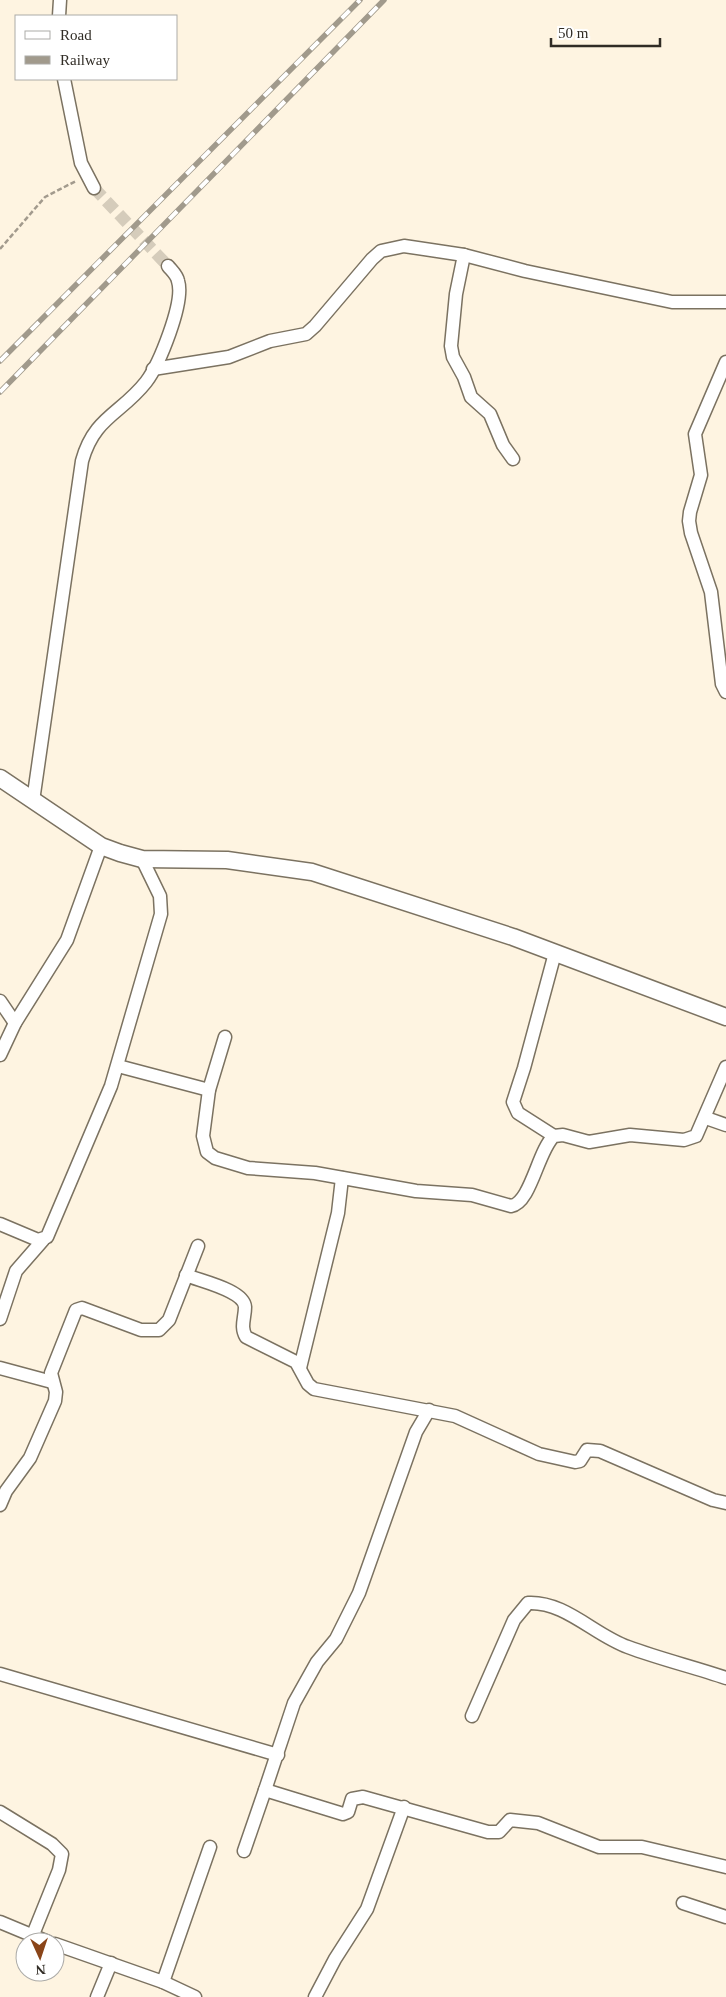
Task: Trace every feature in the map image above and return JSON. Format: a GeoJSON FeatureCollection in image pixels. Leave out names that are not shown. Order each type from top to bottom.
{"type":"FeatureCollection","features":[{"type":"Feature","properties":{"kind":"street"},"geometry":{"type":"LineString","coordinates":[[59,15],[60,0]]}},
{"type":"Feature","properties":{"kind":"street"},"geometry":{"type":"LineString","coordinates":[[64,80],[76,140],[86,176],[94,188]]}},
{"type":"Feature","properties":{"kind":"street"},"geometry":{"type":"LineString","coordinates":[[153,369],[214,361],[270,341],[306,334],[315,326],[372,258],[381,251],[404,246],[464,255],[524,271],[672,302],[726,302]]}},
{"type":"Feature","properties":{"kind":"street"},"geometry":{"type":"LineString","coordinates":[[464,255],[456,294],[451,346],[453,357],[464,377],[471,397],[490,414],[503,445],[513,460]]}},
{"type":"Feature","properties":{"kind":"street"},"geometry":{"type":"LineString","coordinates":[[34,801],[86,448],[99,426],[141,387],[153,369],[167,336],[180,291],[175,274],[168,266]]}},
{"type":"Feature","properties":{"kind":"street"},"geometry":{"type":"LineString","coordinates":[[726,362],[695,434],[701,475],[689,521],[691,533],[711,592],[722,684],[726,692]]}},
{"type":"Feature","properties":{"kind":"street"},"geometry":{"type":"LineString","coordinates":[[0,778],[101,846],[142,859],[227,860],[312,872],[555,953],[726,1017]]}},
{"type":"Feature","properties":{"kind":"street"},"geometry":{"type":"LineString","coordinates":[[0,1055],[15,1023],[67,940],[101,846]]}},
{"type":"Feature","properties":{"kind":"street"},"geometry":{"type":"LineString","coordinates":[[0,1319],[16,1271],[47,1237],[118,1066],[162,908],[157,888],[142,859]]}},
{"type":"Feature","properties":{"kind":"street"},"geometry":{"type":"LineString","coordinates":[[555,953],[513,1102],[518,1113],[554,1136],[563,1135],[589,1142],[630,1135],[684,1140],[696,1136],[706,1118],[726,1067]]}},
{"type":"Feature","properties":{"kind":"street"},"geometry":{"type":"LineString","coordinates":[[0,1000],[15,1023]]}},
{"type":"Feature","properties":{"kind":"street"},"geometry":{"type":"LineString","coordinates":[[224,1037],[208,1090],[203,1136],[208,1152],[215,1158],[248,1168],[315,1173],[416,1191],[472,1196],[515,1206],[523,1199],[546,1146],[554,1136]]}},
{"type":"Feature","properties":{"kind":"street"},"geometry":{"type":"LineString","coordinates":[[118,1066],[208,1090]]}},
{"type":"Feature","properties":{"kind":"street"},"geometry":{"type":"LineString","coordinates":[[706,1118],[726,1125]]}},
{"type":"Feature","properties":{"kind":"street"},"geometry":{"type":"LineString","coordinates":[[300,1368],[338,1213],[342,1178]]}},
{"type":"Feature","properties":{"kind":"street"},"geometry":{"type":"LineString","coordinates":[[0,1224],[43,1240]]}},
{"type":"Feature","properties":{"kind":"street"},"geometry":{"type":"LineString","coordinates":[[0,1505],[6,1490],[30,1458],[56,1398],[52,1382],[52,1369],[77,1309],[85,1309],[141,1330],[159,1330],[166,1325],[198,1246]]}},
{"type":"Feature","properties":{"kind":"street"},"geometry":{"type":"LineString","coordinates":[[186,1275],[232,1292],[243,1299],[245,1305],[242,1327],[246,1337],[289,1358],[300,1368],[308,1384],[314,1389],[429,1410],[479,1426],[539,1454],[570,1461],[580,1461],[585,1451],[590,1449],[600,1451],[713,1500],[726,1503]]}},
{"type":"Feature","properties":{"kind":"street"},"geometry":{"type":"LineString","coordinates":[[0,1368],[52,1382]]}},
{"type":"Feature","properties":{"kind":"street"},"geometry":{"type":"LineString","coordinates":[[244,1851],[294,1703],[304,1682],[317,1662],[336,1639],[352,1609],[413,1441],[429,1410]]}},
{"type":"Feature","properties":{"kind":"street"},"geometry":{"type":"LineString","coordinates":[[472,1716],[514,1620],[521,1609],[528,1603],[544,1604],[557,1608],[627,1647],[726,1678]]}},
{"type":"Feature","properties":{"kind":"street"},"geometry":{"type":"LineString","coordinates":[[0,1674],[278,1754]]}},
{"type":"Feature","properties":{"kind":"street"},"geometry":{"type":"LineString","coordinates":[[265,1790],[343,1814],[348,1812],[352,1798],[358,1797],[404,1807],[488,1832],[499,1832],[510,1820],[525,1820],[599,1847],[642,1847],[726,1867]]}},
{"type":"Feature","properties":{"kind":"street"},"geometry":{"type":"LineString","coordinates":[[315,1997],[334,1959],[367,1909],[404,1807]]}},
{"type":"Feature","properties":{"kind":"street"},"geometry":{"type":"LineString","coordinates":[[0,1812],[52,1844],[62,1854],[59,1870],[34,1932]]}},
{"type":"Feature","properties":{"kind":"street"},"geometry":{"type":"LineString","coordinates":[[162,1982],[210,1847]]}},
{"type":"Feature","properties":{"kind":"street"},"geometry":{"type":"LineString","coordinates":[[683,1903],[726,1917]]}},
{"type":"Feature","properties":{"kind":"street"},"geometry":{"type":"LineString","coordinates":[[0,1922],[21,1932]]}},
{"type":"Feature","properties":{"kind":"street"},"geometry":{"type":"LineString","coordinates":[[65,1947],[162,1982],[195,1997]]}},
{"type":"Feature","properties":{"kind":"street"},"geometry":{"type":"LineString","coordinates":[[97,1997],[111,1963]]}},
{"type":"Feature","properties":{"kind":"path"},"geometry":{"type":"LineString","coordinates":[[0,250],[45,197],[86,176]]}},
{"type":"Feature","properties":{"kind":"tunnel"},"geometry":{"type":"LineString","coordinates":[[94,188],[168,266]]}},
{"type":"Feature","properties":{"kind":"railway"},"geometry":{"type":"LineString","coordinates":[[0,361],[360,0]]}},
{"type":"Feature","properties":{"kind":"railway"},"geometry":{"type":"LineString","coordinates":[[0,392],[384,0]]}}]}
